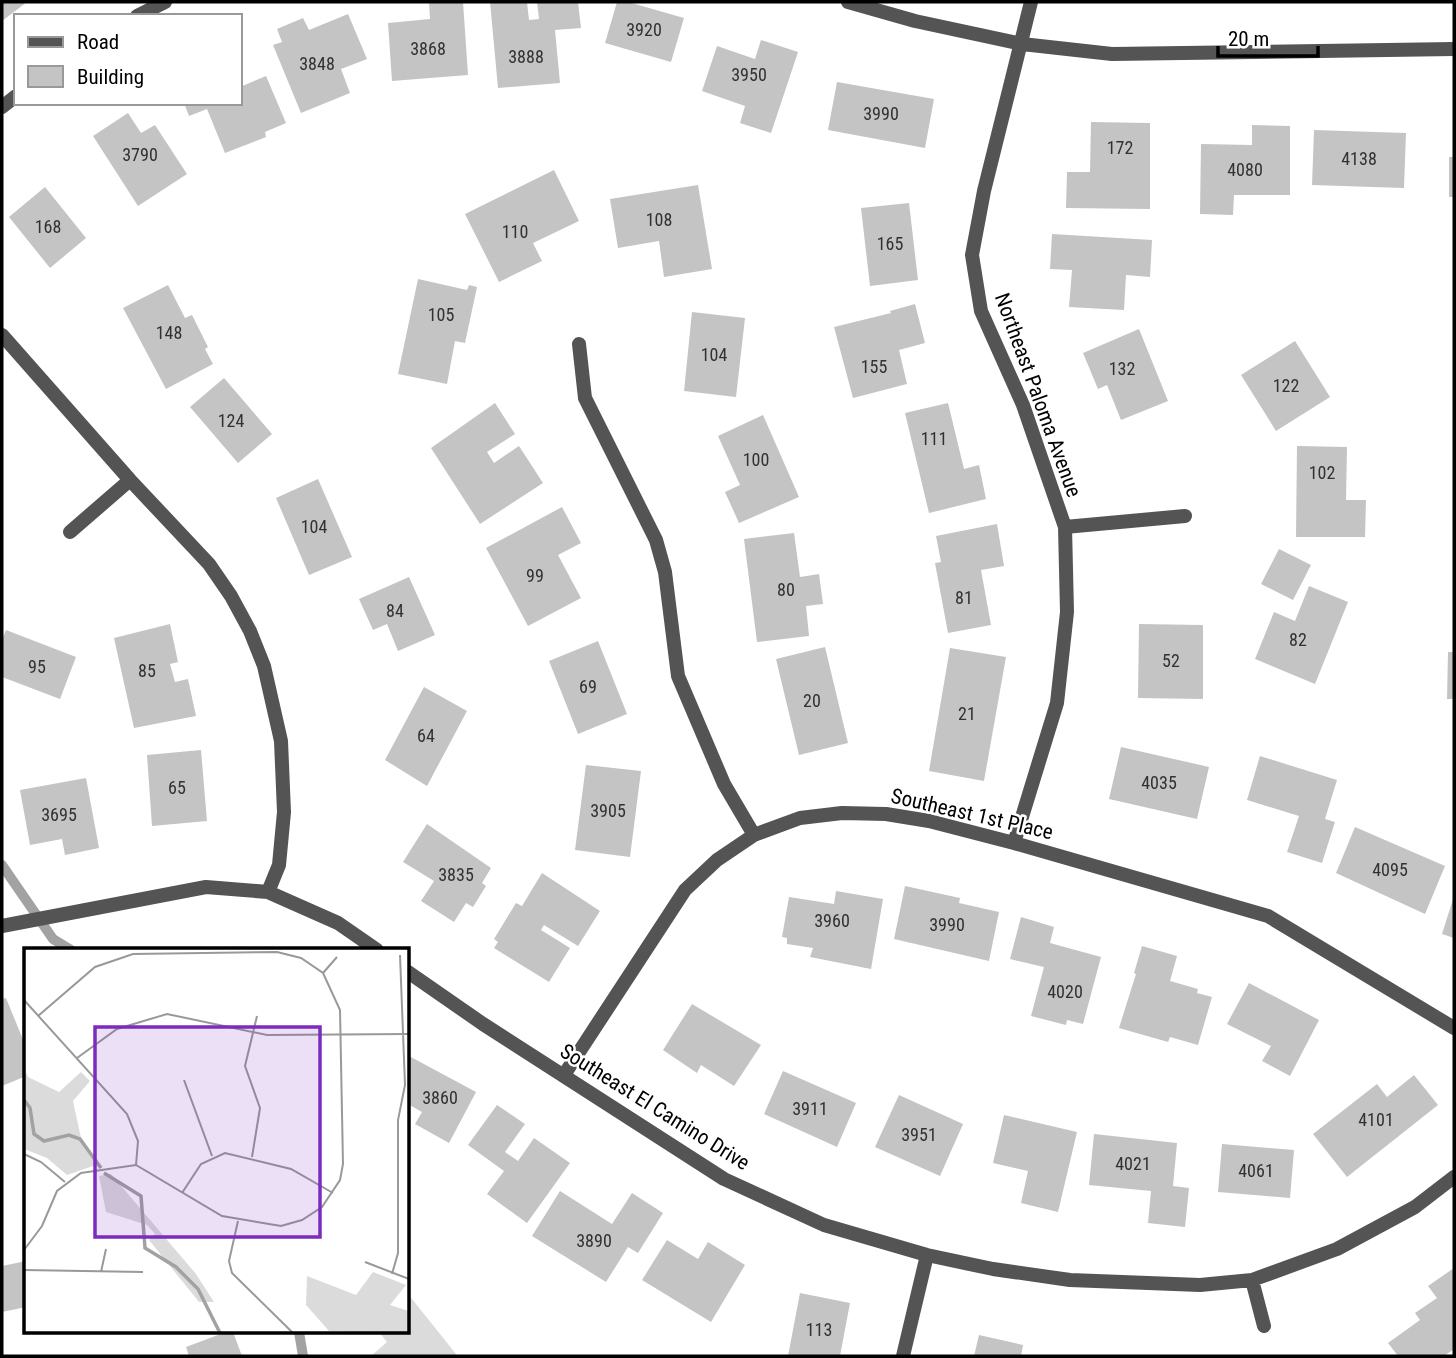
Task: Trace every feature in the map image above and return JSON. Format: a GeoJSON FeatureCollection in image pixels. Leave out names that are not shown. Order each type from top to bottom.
{"type":"FeatureCollection","features":[{"type":"Feature","properties":{"kind":"street"},"geometry":{"type":"LineString","coordinates":[[141,14],[165,2]]}},
{"type":"Feature","properties":{"kind":"street"},"geometry":{"type":"LineString","coordinates":[[848,2],[915,21],[1022,44],[1112,54],[1454,48]]}},
{"type":"Feature","properties":{"kind":"street","name":"Northeast Paloma Avenue"},"geometry":{"type":"LineString","coordinates":[[1014,843],[1057,703],[1066,612],[1065,527],[1023,405],[981,311],[972,255],[984,191],[1031,2]]}},
{"type":"Feature","properties":{"kind":"street"},"geometry":{"type":"LineString","coordinates":[[2,335],[130,480],[209,564],[250,631],[264,666],[281,741],[284,811],[279,865],[268,892]]}},
{"type":"Feature","properties":{"kind":"street"},"geometry":{"type":"LineString","coordinates":[[579,344],[585,398],[656,540],[665,572],[678,676],[724,784],[754,835]]}},
{"type":"Feature","properties":{"kind":"street"},"geometry":{"type":"LineString","coordinates":[[70,532],[130,480]]}},
{"type":"Feature","properties":{"kind":"street"},"geometry":{"type":"LineString","coordinates":[[1065,527],[1185,516]]}},
{"type":"Feature","properties":{"kind":"street","name":"Southeast 1st Place"},"geometry":{"type":"LineString","coordinates":[[564,1075],[685,890],[717,860],[754,835],[800,818],[842,813],[886,814],[929,821],[1268,916],[1454,1028]]}},
{"type":"Feature","properties":{"kind":"street"},"geometry":{"type":"LineString","coordinates":[[2,926],[206,887],[268,892],[338,923],[374,948]]}},
{"type":"Feature","properties":{"kind":"street","name":"Southeast El Camino Drive"},"geometry":{"type":"LineString","coordinates":[[410,973],[482,1024],[724,1179],[824,1225],[927,1255],[993,1269],[1070,1280],[1200,1285],[1252,1280],[1337,1249],[1415,1207],[1454,1177]]}},
{"type":"Feature","properties":{"kind":"street"},"geometry":{"type":"LineString","coordinates":[[902,1356],[927,1255]]}},
{"type":"Feature","properties":{"kind":"street"},"geometry":{"type":"LineString","coordinates":[[1252,1280],[1264,1326]]}},
{"type":"Feature","properties":{"kind":"shaded area"},"geometry":{"type":"Polygon","coordinates":[[[410,1296],[458,1356],[371,1356],[387,1342],[381,1334],[410,1334],[410,1296]]]}},
{"type":"Feature","properties":{"kind":"building"},"geometry":{"type":"Polygon","coordinates":[[[2,2],[27,2],[2,21],[2,2]]]}},
{"type":"Feature","properties":{"kind":"building"},"geometry":{"type":"Polygon","coordinates":[[[429,2],[463,2],[468,75],[392,81],[388,23],[430,19],[429,2]]]}},
{"type":"Feature","properties":{"kind":"building"},"geometry":{"type":"Polygon","coordinates":[[[490,2],[527,2],[529,20],[539,19],[537,2],[578,2],[581,28],[555,30],[560,83],[498,88],[490,2]]]}},
{"type":"Feature","properties":{"kind":"building"},"geometry":{"type":"Polygon","coordinates":[[[617,2],[628,2],[684,18],[671,62],[605,43],[617,2]]]}},
{"type":"Feature","properties":{"kind":"building"},"geometry":{"type":"Polygon","coordinates":[[[348,14],[367,59],[341,69],[350,93],[301,113],[273,45],[282,42],[277,29],[303,18],[309,30],[348,14]]]}},
{"type":"Feature","properties":{"kind":"building"},"geometry":{"type":"Polygon","coordinates":[[[761,40],[798,52],[771,133],[740,123],[745,106],[702,91],[717,46],[755,59],[761,40]]]}},
{"type":"Feature","properties":{"kind":"building"},"geometry":{"type":"Polygon","coordinates":[[[266,76],[286,123],[265,132],[266,137],[225,153],[207,109],[189,116],[185,105],[242,105],[242,86],[266,76]]]}},
{"type":"Feature","properties":{"kind":"building"},"geometry":{"type":"Polygon","coordinates":[[[837,82],[934,99],[925,148],[828,130],[837,82]]]}},
{"type":"Feature","properties":{"kind":"building"},"geometry":{"type":"Polygon","coordinates":[[[128,113],[141,133],[155,125],[187,174],[138,206],[93,136],[128,113]]]}},
{"type":"Feature","properties":{"kind":"building"},"geometry":{"type":"Polygon","coordinates":[[[1091,122],[1150,123],[1150,209],[1066,208],[1067,172],[1090,172],[1091,122]]]}},
{"type":"Feature","properties":{"kind":"building"},"geometry":{"type":"Polygon","coordinates":[[[1252,125],[1290,126],[1290,195],[1234,195],[1233,215],[1200,214],[1201,144],[1252,145],[1252,125]]]}},
{"type":"Feature","properties":{"kind":"building"},"geometry":{"type":"Polygon","coordinates":[[[1314,130],[1406,133],[1404,188],[1312,185],[1314,130]]]}},
{"type":"Feature","properties":{"kind":"building"},"geometry":{"type":"Polygon","coordinates":[[[1449,157],[1454,157],[1454,197],[1449,197],[1449,157]]]}},
{"type":"Feature","properties":{"kind":"building"},"geometry":{"type":"Polygon","coordinates":[[[554,170],[579,221],[533,243],[542,261],[499,282],[465,214],[554,170]]]}},
{"type":"Feature","properties":{"kind":"building"},"geometry":{"type":"Polygon","coordinates":[[[698,185],[712,269],[664,277],[659,241],[618,248],[610,199],[698,185]]]}},
{"type":"Feature","properties":{"kind":"building"},"geometry":{"type":"Polygon","coordinates":[[[45,187],[86,238],[50,268],[9,217],[45,187]]]}},
{"type":"Feature","properties":{"kind":"building"},"geometry":{"type":"Polygon","coordinates":[[[909,203],[918,280],[870,286],[861,208],[909,203]]]}},
{"type":"Feature","properties":{"kind":"building"},"geometry":{"type":"Polygon","coordinates":[[[1052,234],[1152,240],[1150,277],[1126,275],[1124,310],[1069,307],[1072,270],[1050,269],[1052,234]]]}},
{"type":"Feature","properties":{"kind":"building"},"geometry":{"type":"Polygon","coordinates":[[[418,279],[467,290],[469,285],[477,287],[465,343],[455,341],[447,384],[398,374],[418,279]]]}},
{"type":"Feature","properties":{"kind":"building"},"geometry":{"type":"Polygon","coordinates":[[[168,285],[185,318],[192,315],[208,347],[205,349],[213,364],[166,389],[123,308],[168,285]]]}},
{"type":"Feature","properties":{"kind":"building"},"geometry":{"type":"Polygon","coordinates":[[[915,304],[925,343],[899,350],[907,384],[853,398],[834,327],[891,313],[890,311],[915,304]]]}},
{"type":"Feature","properties":{"kind":"building"},"geometry":{"type":"Polygon","coordinates":[[[692,312],[745,318],[736,397],[684,391],[692,312]]]}},
{"type":"Feature","properties":{"kind":"building"},"geometry":{"type":"Polygon","coordinates":[[[1139,329],[1168,401],[1121,420],[1107,385],[1098,389],[1083,353],[1139,329]]]}},
{"type":"Feature","properties":{"kind":"building"},"geometry":{"type":"Polygon","coordinates":[[[1295,341],[1330,397],[1276,431],[1241,375],[1295,341]]]}},
{"type":"Feature","properties":{"kind":"building"},"geometry":{"type":"Polygon","coordinates":[[[224,378],[272,434],[238,463],[190,407],[224,378]]]}},
{"type":"Feature","properties":{"kind":"building"},"geometry":{"type":"Polygon","coordinates":[[[495,403],[515,434],[487,452],[494,463],[519,446],[543,483],[480,524],[431,448],[495,403]]]}},
{"type":"Feature","properties":{"kind":"building"},"geometry":{"type":"Polygon","coordinates":[[[948,403],[964,469],[979,465],[986,499],[929,513],[905,413],[948,403]]]}},
{"type":"Feature","properties":{"kind":"building"},"geometry":{"type":"Polygon","coordinates":[[[763,415],[799,497],[739,523],[725,492],[740,485],[718,436],[763,415]]]}},
{"type":"Feature","properties":{"kind":"building"},"geometry":{"type":"Polygon","coordinates":[[[1297,446],[1347,447],[1346,500],[1366,500],[1365,537],[1296,537],[1297,446]]]}},
{"type":"Feature","properties":{"kind":"building"},"geometry":{"type":"Polygon","coordinates":[[[318,479],[352,557],[309,575],[276,498],[318,479]]]}},
{"type":"Feature","properties":{"kind":"building"},"geometry":{"type":"Polygon","coordinates":[[[562,507],[581,543],[558,555],[581,598],[528,626],[486,548],[562,507]]]}},
{"type":"Feature","properties":{"kind":"building"},"geometry":{"type":"Polygon","coordinates":[[[997,524],[1004,566],[981,570],[991,625],[948,633],[935,563],[941,562],[936,536],[997,524]]]}},
{"type":"Feature","properties":{"kind":"building"},"geometry":{"type":"Polygon","coordinates":[[[794,533],[800,577],[819,574],[823,604],[806,606],[809,636],[757,642],[744,539],[794,533]]]}},
{"type":"Feature","properties":{"kind":"building"},"geometry":{"type":"Polygon","coordinates":[[[1279,549],[1311,565],[1293,600],[1261,584],[1279,549]]]}},
{"type":"Feature","properties":{"kind":"building"},"geometry":{"type":"Polygon","coordinates":[[[409,577],[435,635],[398,651],[387,624],[373,630],[359,599],[409,577]]]}},
{"type":"Feature","properties":{"kind":"building"},"geometry":{"type":"Polygon","coordinates":[[[1309,586],[1348,602],[1315,684],[1255,659],[1274,612],[1295,621],[1309,586]]]}},
{"type":"Feature","properties":{"kind":"building"},"geometry":{"type":"Polygon","coordinates":[[[170,624],[178,662],[170,664],[175,682],[188,679],[196,716],[134,728],[114,638],[170,624]]]}},
{"type":"Feature","properties":{"kind":"building"},"geometry":{"type":"Polygon","coordinates":[[[1139,624],[1203,625],[1203,699],[1138,698],[1139,624]]]}},
{"type":"Feature","properties":{"kind":"building"},"geometry":{"type":"Polygon","coordinates":[[[6,630],[76,657],[60,699],[2,677],[2,640],[6,630]]]}},
{"type":"Feature","properties":{"kind":"building"},"geometry":{"type":"Polygon","coordinates":[[[598,641],[627,714],[578,734],[549,661],[598,641]]]}},
{"type":"Feature","properties":{"kind":"building"},"geometry":{"type":"Polygon","coordinates":[[[825,647],[848,743],[799,755],[776,659],[825,647]]]}},
{"type":"Feature","properties":{"kind":"building"},"geometry":{"type":"Polygon","coordinates":[[[950,648],[1006,657],[984,781],[929,771],[950,648]]]}},
{"type":"Feature","properties":{"kind":"building"},"geometry":{"type":"Polygon","coordinates":[[[1448,652],[1454,652],[1454,699],[1447,699],[1448,652]]]}},
{"type":"Feature","properties":{"kind":"building"},"geometry":{"type":"Polygon","coordinates":[[[424,687],[467,711],[427,786],[385,760],[424,687]]]}},
{"type":"Feature","properties":{"kind":"building"},"geometry":{"type":"Polygon","coordinates":[[[1121,747],[1209,767],[1197,819],[1109,799],[1121,747]]]}},
{"type":"Feature","properties":{"kind":"building"},"geometry":{"type":"Polygon","coordinates":[[[201,750],[207,821],[152,826],[147,755],[201,750]]]}},
{"type":"Feature","properties":{"kind":"building"},"geometry":{"type":"Polygon","coordinates":[[[1260,756],[1337,780],[1325,819],[1335,822],[1322,863],[1287,852],[1299,816],[1247,800],[1260,756]]]}},
{"type":"Feature","properties":{"kind":"building"},"geometry":{"type":"Polygon","coordinates":[[[586,765],[641,771],[630,857],[575,850],[586,765]]]}},
{"type":"Feature","properties":{"kind":"building"},"geometry":{"type":"Polygon","coordinates":[[[86,778],[99,848],[65,855],[62,839],[30,845],[20,790],[86,778]]]}},
{"type":"Feature","properties":{"kind":"building"},"geometry":{"type":"Polygon","coordinates":[[[427,824],[491,868],[482,883],[486,886],[473,907],[466,903],[454,922],[421,901],[434,881],[403,862],[427,824]]]}},
{"type":"Feature","properties":{"kind":"building"},"geometry":{"type":"Polygon","coordinates":[[[1355,827],[1445,866],[1425,914],[1336,873],[1355,827]]]}},
{"type":"Feature","properties":{"kind":"building"},"geometry":{"type":"Polygon","coordinates":[[[542,873],[600,911],[578,946],[544,925],[541,930],[570,948],[549,982],[494,948],[498,942],[494,939],[516,903],[522,906],[542,873]]]}},
{"type":"Feature","properties":{"kind":"building"},"geometry":{"type":"Polygon","coordinates":[[[905,886],[960,898],[959,903],[999,912],[989,961],[894,939],[905,886]]]}},
{"type":"Feature","properties":{"kind":"building"},"geometry":{"type":"Polygon","coordinates":[[[836,891],[883,899],[871,969],[810,957],[813,948],[787,944],[787,938],[782,937],[789,897],[834,904],[836,891]]]}},
{"type":"Feature","properties":{"kind":"building"},"geometry":{"type":"Polygon","coordinates":[[[1454,896],[1454,938],[1442,934],[1454,896]]]}},
{"type":"Feature","properties":{"kind":"building"},"geometry":{"type":"Polygon","coordinates":[[[1021,917],[1054,927],[1050,943],[1101,957],[1083,1024],[1067,1020],[1066,1025],[1031,1016],[1044,967],[1010,959],[1021,917]]]}},
{"type":"Feature","properties":{"kind":"building"},"geometry":{"type":"Polygon","coordinates":[[[1142,946],[1177,956],[1170,981],[1198,989],[1197,993],[1212,997],[1198,1045],[1170,1037],[1168,1042],[1119,1028],[1142,946]]]}},
{"type":"Feature","properties":{"kind":"building"},"geometry":{"type":"Polygon","coordinates":[[[1249,983],[1319,1020],[1290,1076],[1262,1061],[1271,1046],[1227,1024],[1249,983]]]}},
{"type":"Feature","properties":{"kind":"building"},"geometry":{"type":"Polygon","coordinates":[[[6,998],[24,1042],[24,1077],[2,1086],[2,999],[6,998]]]}},
{"type":"Feature","properties":{"kind":"building"},"geometry":{"type":"Polygon","coordinates":[[[692,1004],[761,1045],[734,1086],[701,1065],[697,1073],[663,1050],[692,1004]]]}},
{"type":"Feature","properties":{"kind":"building"},"geometry":{"type":"Polygon","coordinates":[[[410,1057],[476,1092],[449,1143],[415,1124],[422,1112],[410,1105],[410,1057]]]}},
{"type":"Feature","properties":{"kind":"building"},"geometry":{"type":"Polygon","coordinates":[[[783,1071],[856,1103],[837,1147],[764,1114],[783,1071]]]}},
{"type":"Feature","properties":{"kind":"building"},"geometry":{"type":"Polygon","coordinates":[[[1414,1075],[1438,1105],[1347,1177],[1313,1134],[1377,1084],[1387,1097],[1414,1075]]]}},
{"type":"Feature","properties":{"kind":"building"},"geometry":{"type":"Polygon","coordinates":[[[899,1095],[963,1124],[940,1176],[875,1147],[899,1095]]]}},
{"type":"Feature","properties":{"kind":"building"},"geometry":{"type":"Polygon","coordinates":[[[497,1105],[525,1124],[505,1152],[518,1161],[534,1138],[570,1163],[527,1223],[487,1194],[504,1171],[468,1145],[497,1105]]]}},
{"type":"Feature","properties":{"kind":"building"},"geometry":{"type":"Polygon","coordinates":[[[1004,1115],[1077,1132],[1058,1212],[1021,1203],[1028,1171],[993,1163],[1004,1115]]]}},
{"type":"Feature","properties":{"kind":"building"},"geometry":{"type":"Polygon","coordinates":[[[1094,1134],[1177,1143],[1173,1186],[1189,1188],[1185,1227],[1148,1223],[1151,1191],[1089,1185],[1094,1134]]]}},
{"type":"Feature","properties":{"kind":"building"},"geometry":{"type":"Polygon","coordinates":[[[1222,1144],[1294,1150],[1290,1198],[1218,1192],[1222,1144]]]}},
{"type":"Feature","properties":{"kind":"building"},"geometry":{"type":"Polygon","coordinates":[[[560,1191],[612,1224],[632,1193],[663,1213],[638,1253],[628,1247],[606,1282],[532,1236],[560,1191]]]}},
{"type":"Feature","properties":{"kind":"building"},"geometry":{"type":"Polygon","coordinates":[[[667,1240],[698,1259],[708,1242],[745,1265],[711,1322],[642,1280],[667,1240]]]}},
{"type":"Feature","properties":{"kind":"building"},"geometry":{"type":"Polygon","coordinates":[[[24,1261],[24,1307],[2,1312],[2,1266],[24,1261]]]}},
{"type":"Feature","properties":{"kind":"building"},"geometry":{"type":"Polygon","coordinates":[[[1454,1268],[1454,1349],[1444,1356],[1398,1356],[1388,1343],[1420,1320],[1415,1313],[1437,1298],[1428,1286],[1454,1268]]]}},
{"type":"Feature","properties":{"kind":"building"},"geometry":{"type":"Polygon","coordinates":[[[800,1293],[850,1303],[840,1356],[788,1356],[800,1293]]]}},
{"type":"Feature","properties":{"kind":"building"},"geometry":{"type":"Polygon","coordinates":[[[221,1334],[234,1334],[242,1356],[189,1356],[186,1347],[221,1334]]]}},
{"type":"Feature","properties":{"kind":"building"},"geometry":{"type":"Polygon","coordinates":[[[979,1335],[1023,1345],[1021,1356],[974,1356],[979,1335]]]}},
{"type":"Feature","properties":{"kind":"waterway"},"geometry":{"type":"LineString","coordinates":[[2,865],[53,939],[68,948]]}},
{"type":"Feature","properties":{"kind":"waterway"},"geometry":{"type":"LineString","coordinates":[[299,1334],[303,1356]]}}]}
